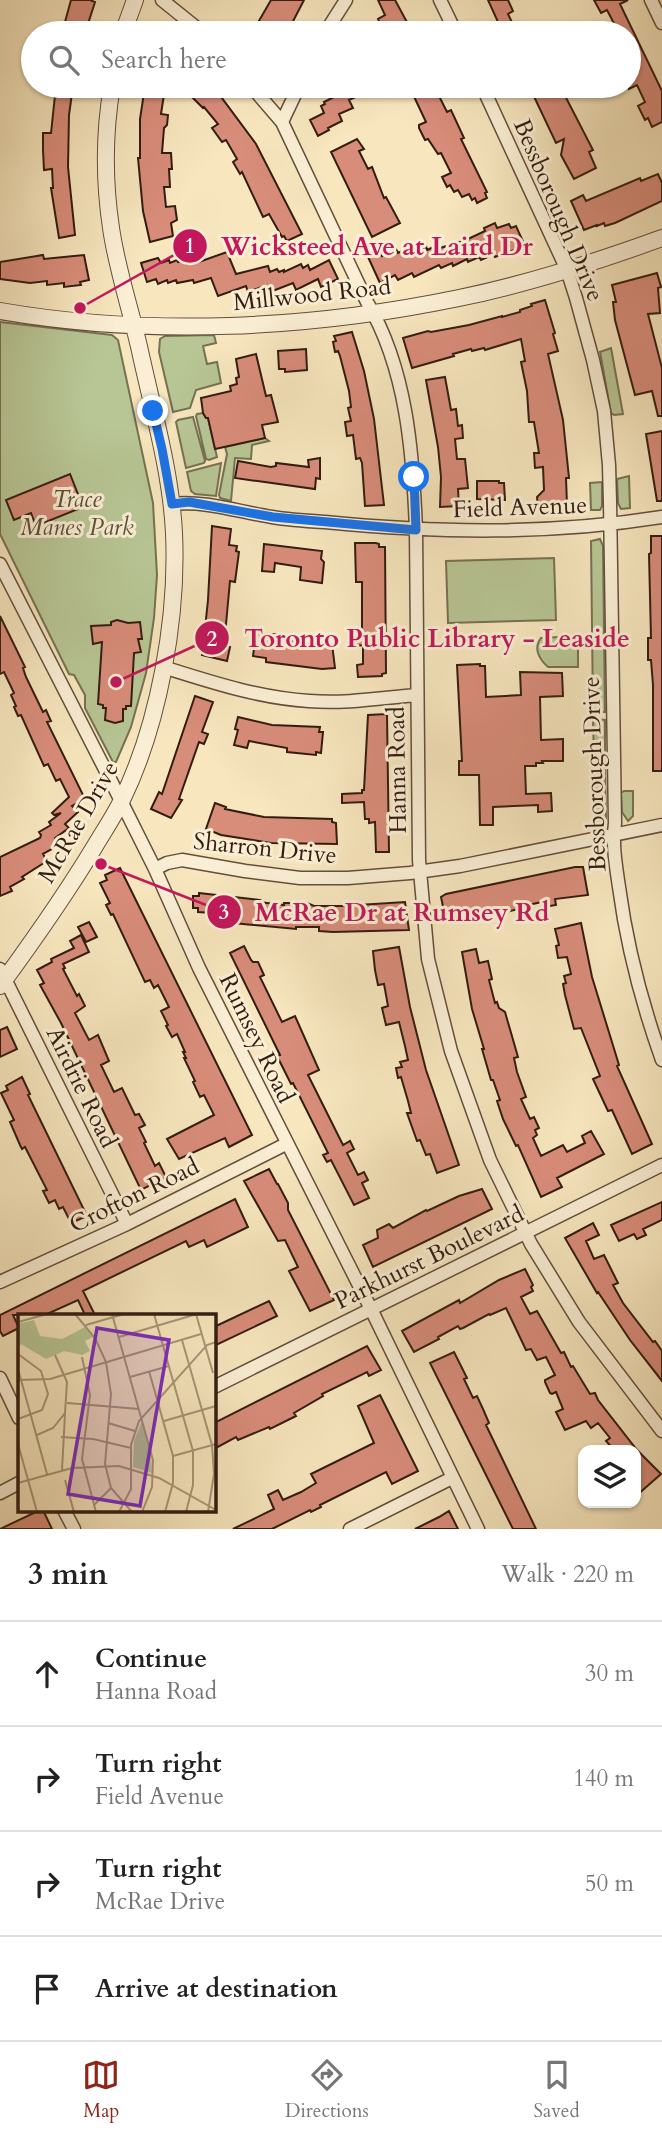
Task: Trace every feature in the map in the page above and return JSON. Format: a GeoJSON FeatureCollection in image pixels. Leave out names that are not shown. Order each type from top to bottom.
{"type":"FeatureCollection","features":[{"type":"Feature","properties":{"kind":"street"},"geometry":{"type":"LineString","coordinates":[[127,21],[135,0]]}},
{"type":"Feature","properties":{"kind":"street"},"geometry":{"type":"LineString","coordinates":[[162,0],[188,21]]}},
{"type":"Feature","properties":{"kind":"street"},"geometry":{"type":"LineString","coordinates":[[333,21],[346,0]]}},
{"type":"Feature","properties":{"kind":"street"},"geometry":{"type":"LineString","coordinates":[[440,0],[450,21]]}},
{"type":"Feature","properties":{"kind":"street"},"geometry":{"type":"LineString","coordinates":[[651,0],[662,23]]}},
{"type":"Feature","properties":{"kind":"street","name":"McRae Drive"},"geometry":{"type":"LineString","coordinates":[[2,978],[74,880],[121,801],[138,762],[153,712],[169,632],[174,565],[172,504],[162,449],[111,229],[106,183],[106,138],[111,98]]}},
{"type":"Feature","properties":{"kind":"street","name":"Hanna Road"},"geometry":{"type":"LineString","coordinates":[[261,98],[282,122],[380,323],[403,403],[414,477],[416,530],[420,872],[428,959],[451,1051],[490,1160],[525,1233],[579,1322],[662,1431]]}},
{"type":"Feature","properties":{"kind":"street"},"geometry":{"type":"LineString","coordinates":[[282,122],[293,98]]}},
{"type":"Feature","properties":{"kind":"street","name":"Bessborough Drive"},"geometry":{"type":"LineString","coordinates":[[488,98],[567,270],[593,360],[604,411],[609,465],[615,823],[613,835],[626,936],[646,1014],[662,1060]]}},
{"type":"Feature","properties":{"kind":"street","name":"Millwood Road"},"geometry":{"type":"LineString","coordinates":[[0,311],[35,317],[134,325],[246,325],[374,313],[460,298],[567,270],[662,238]]}},
{"type":"Feature","properties":{"kind":"street","name":"Field Avenue"},"geometry":{"type":"LineString","coordinates":[[172,504],[189,502],[273,517],[416,530],[520,532],[662,517]]}},
{"type":"Feature","properties":{"kind":"street","name":"Rumsey Road"},"geometry":{"type":"LineString","coordinates":[[0,564],[155,869],[199,968],[371,1309],[478,1529]]}},
{"type":"Feature","properties":{"kind":"street"},"geometry":{"type":"LineString","coordinates":[[163,667],[215,684],[290,700],[334,702],[416,695]]}},
{"type":"Feature","properties":{"kind":"street","name":"Sharron Drive"},"geometry":{"type":"LineString","coordinates":[[155,869],[182,860],[300,877],[348,878],[420,872],[662,825]]}},
{"type":"Feature","properties":{"kind":"street","name":"Airdrie Road"},"geometry":{"type":"LineString","coordinates":[[2,978],[127,1224]]}},
{"type":"Feature","properties":{"kind":"street","name":"Crofton Road"},"geometry":{"type":"LineString","coordinates":[[0,1282],[127,1224],[286,1144]]}},
{"type":"Feature","properties":{"kind":"street","name":"Parkhurst Boulevard"},"geometry":{"type":"LineString","coordinates":[[215,1387],[662,1165]]}},
{"type":"Feature","properties":{"kind":"street"},"geometry":{"type":"LineString","coordinates":[[0,1378],[18,1416]]}},
{"type":"Feature","properties":{"kind":"street"},"geometry":{"type":"LineString","coordinates":[[350,1529],[452,1478]]}},
{"type":"Feature","properties":{"kind":"street"},"geometry":{"type":"LineString","coordinates":[[0,1493],[18,1484]]}},
{"type":"Feature","properties":{"kind":"street"},"geometry":{"type":"LineString","coordinates":[[65,1512],[74,1529]]}},
{"type":"Feature","properties":{"kind":"green space","name":"Trace Manes Park"},"geometry":{"type":"Polygon","coordinates":[[[0,322],[112,335],[118,340],[153,503],[157,575],[146,673],[131,727],[116,762],[113,762],[85,708],[85,695],[74,675],[69,674],[0,534],[0,322]]]}},
{"type":"Feature","properties":{"kind":"green space"},"geometry":{"type":"Polygon","coordinates":[[[214,335],[216,343],[203,346],[207,364],[217,362],[221,383],[196,390],[190,408],[173,412],[159,352],[160,339],[165,336],[214,335]]]}},
{"type":"Feature","properties":{"kind":"green space"},"geometry":{"type":"Polygon","coordinates":[[[611,348],[623,414],[611,413],[600,352],[611,348]]]}},
{"type":"Feature","properties":{"kind":"green space"},"geometry":{"type":"Polygon","coordinates":[[[203,413],[208,418],[217,457],[209,460],[206,459],[196,416],[203,413]]]}},
{"type":"Feature","properties":{"kind":"green space"},"geometry":{"type":"Polygon","coordinates":[[[193,417],[205,461],[186,468],[176,422],[193,417]]]}},
{"type":"Feature","properties":{"kind":"green space"},"geometry":{"type":"Polygon","coordinates":[[[265,438],[269,441],[252,445],[251,459],[235,458],[231,501],[220,498],[227,454],[225,447],[265,438]]]}},
{"type":"Feature","properties":{"kind":"green space"},"geometry":{"type":"Polygon","coordinates":[[[221,463],[216,496],[195,494],[191,491],[187,472],[221,463]]]}},
{"type":"Feature","properties":{"kind":"green space"},"geometry":{"type":"Polygon","coordinates":[[[629,476],[630,508],[621,509],[618,503],[617,479],[629,476]]]}},
{"type":"Feature","properties":{"kind":"green space"},"geometry":{"type":"Polygon","coordinates":[[[602,482],[602,506],[600,510],[591,510],[590,483],[602,482]]]}},
{"type":"Feature","properties":{"kind":"green space"},"geometry":{"type":"Polygon","coordinates":[[[600,539],[603,546],[605,712],[593,712],[591,541],[600,539]]]}},
{"type":"Feature","properties":{"kind":"green space"},"geometry":{"type":"Polygon","coordinates":[[[554,558],[556,620],[448,623],[446,561],[554,558]]]}},
{"type":"Feature","properties":{"kind":"green space"},"geometry":{"type":"Polygon","coordinates":[[[578,636],[578,667],[548,667],[540,657],[537,646],[541,638],[578,636]]]}},
{"type":"Feature","properties":{"kind":"green space"},"geometry":{"type":"Polygon","coordinates":[[[593,719],[605,720],[605,762],[594,761],[593,719]]]}},
{"type":"Feature","properties":{"kind":"green space"},"geometry":{"type":"Polygon","coordinates":[[[597,765],[605,766],[606,818],[601,828],[595,824],[594,768],[597,765]]]}},
{"type":"Feature","properties":{"kind":"green space"},"geometry":{"type":"Polygon","coordinates":[[[633,791],[633,816],[628,821],[622,812],[621,793],[633,791]]]}},
{"type":"Feature","properties":{"kind":"building"},"geometry":{"type":"Polygon","coordinates":[[[71,0],[95,2],[89,21],[65,21],[71,0]]]}},
{"type":"Feature","properties":{"kind":"building"},"geometry":{"type":"Polygon","coordinates":[[[271,0],[304,0],[293,21],[259,21],[271,0]]]}},
{"type":"Feature","properties":{"kind":"building"},"geometry":{"type":"Polygon","coordinates":[[[378,0],[395,0],[406,21],[379,21],[378,19],[385,15],[378,0]]]}},
{"type":"Feature","properties":{"kind":"building"},"geometry":{"type":"Polygon","coordinates":[[[488,0],[508,0],[513,11],[508,14],[511,21],[498,21],[488,0]]]}},
{"type":"Feature","properties":{"kind":"building"},"geometry":{"type":"Polygon","coordinates":[[[594,0],[628,0],[620,4],[628,21],[613,21],[607,10],[601,13],[594,0]]]}},
{"type":"Feature","properties":{"kind":"building"},"geometry":{"type":"Polygon","coordinates":[[[641,48],[662,91],[662,122],[652,127],[648,118],[645,120],[638,106],[645,102],[641,94],[641,48]]]}},
{"type":"Feature","properties":{"kind":"building"},"geometry":{"type":"Polygon","coordinates":[[[55,98],[71,98],[68,167],[75,235],[59,238],[51,188],[52,169],[44,170],[43,133],[51,133],[55,98]]]}},
{"type":"Feature","properties":{"kind":"building"},"geometry":{"type":"Polygon","coordinates":[[[143,98],[163,98],[161,114],[168,115],[162,153],[171,153],[172,169],[169,169],[170,187],[164,187],[166,207],[175,206],[177,220],[171,223],[173,236],[150,242],[143,211],[138,158],[143,98]]]}},
{"type":"Feature","properties":{"kind":"building"},"geometry":{"type":"Polygon","coordinates":[[[193,98],[222,98],[256,144],[302,234],[287,241],[269,214],[263,217],[242,172],[240,174],[233,162],[237,159],[226,140],[222,142],[212,128],[218,124],[193,98]]]}},
{"type":"Feature","properties":{"kind":"building"},"geometry":{"type":"Polygon","coordinates":[[[332,98],[353,98],[349,100],[353,108],[339,114],[342,121],[318,136],[310,120],[324,113],[321,106],[332,98]]]}},
{"type":"Feature","properties":{"kind":"building"},"geometry":{"type":"Polygon","coordinates":[[[415,98],[440,98],[447,112],[451,110],[464,138],[461,139],[487,192],[487,198],[477,203],[469,194],[462,197],[458,190],[454,192],[450,185],[447,187],[442,177],[451,173],[441,153],[438,154],[428,139],[425,140],[419,128],[419,125],[426,122],[415,98]]]}},
{"type":"Feature","properties":{"kind":"building"},"geometry":{"type":"Polygon","coordinates":[[[535,98],[566,98],[593,150],[589,152],[596,168],[574,179],[561,155],[564,139],[556,143],[535,98]]]}},
{"type":"Feature","properties":{"kind":"building"},"geometry":{"type":"Polygon","coordinates":[[[357,139],[364,149],[359,151],[368,169],[372,167],[384,198],[386,197],[400,223],[372,237],[331,152],[357,139]]]}},
{"type":"Feature","properties":{"kind":"building"},"geometry":{"type":"Polygon","coordinates":[[[658,174],[662,183],[662,201],[615,223],[605,226],[604,223],[584,230],[571,201],[583,195],[586,201],[640,178],[641,181],[658,174]]]}},
{"type":"Feature","properties":{"kind":"building"},"geometry":{"type":"Polygon","coordinates":[[[495,223],[497,228],[509,224],[511,228],[516,226],[525,246],[495,257],[494,254],[468,262],[467,259],[441,268],[439,265],[414,277],[412,273],[398,280],[395,275],[380,283],[368,257],[380,251],[382,256],[396,249],[398,253],[413,246],[416,251],[426,246],[427,250],[438,245],[440,248],[466,240],[495,223]]]}},
{"type":"Feature","properties":{"kind":"building"},"geometry":{"type":"Polygon","coordinates":[[[227,252],[236,274],[268,266],[270,272],[277,269],[284,272],[301,264],[303,268],[308,265],[310,270],[329,260],[338,279],[321,287],[318,279],[296,290],[293,283],[265,294],[262,287],[248,292],[246,286],[218,296],[211,278],[194,283],[193,280],[177,283],[176,280],[168,283],[167,280],[158,284],[156,279],[147,282],[141,263],[158,258],[161,263],[186,259],[187,264],[196,263],[227,252]]]}},
{"type":"Feature","properties":{"kind":"building"},"geometry":{"type":"Polygon","coordinates":[[[43,255],[44,259],[84,255],[89,280],[80,282],[81,285],[64,287],[64,283],[47,285],[47,281],[30,283],[0,279],[0,262],[43,255]]]}},
{"type":"Feature","properties":{"kind":"building"},"geometry":{"type":"Polygon","coordinates":[[[657,273],[661,287],[658,288],[660,313],[648,314],[662,368],[662,416],[658,416],[652,391],[635,395],[615,320],[613,302],[616,302],[612,285],[657,273]]]}},
{"type":"Feature","properties":{"kind":"building"},"geometry":{"type":"Polygon","coordinates":[[[545,300],[558,351],[548,354],[563,420],[569,478],[566,478],[567,505],[538,507],[537,497],[544,490],[543,467],[535,468],[534,453],[539,453],[534,422],[529,422],[527,391],[521,362],[525,361],[521,339],[485,350],[471,349],[412,368],[403,338],[502,317],[545,300]]]}},
{"type":"Feature","properties":{"kind":"building"},"geometry":{"type":"Polygon","coordinates":[[[352,332],[374,419],[384,505],[365,506],[362,463],[360,458],[356,459],[353,435],[347,436],[345,422],[351,421],[348,408],[351,407],[349,391],[340,356],[338,351],[335,352],[333,342],[336,341],[334,336],[352,332]]]}},
{"type":"Feature","properties":{"kind":"building"},"geometry":{"type":"Polygon","coordinates":[[[306,349],[307,370],[285,372],[285,369],[279,369],[278,351],[306,349]]]}},
{"type":"Feature","properties":{"kind":"building"},"geometry":{"type":"Polygon","coordinates":[[[256,354],[266,396],[271,395],[278,422],[262,425],[265,438],[215,449],[201,398],[231,391],[230,386],[237,384],[236,378],[239,377],[236,359],[256,354]]]}},
{"type":"Feature","properties":{"kind":"building"},"geometry":{"type":"Polygon","coordinates":[[[445,377],[451,410],[456,409],[458,426],[462,425],[463,438],[455,439],[457,459],[465,459],[468,488],[458,489],[459,506],[440,507],[438,447],[426,380],[445,377]]]}},
{"type":"Feature","properties":{"kind":"building"},"geometry":{"type":"Polygon","coordinates":[[[662,431],[662,501],[657,501],[646,434],[662,431]]]}},
{"type":"Feature","properties":{"kind":"building"},"geometry":{"type":"Polygon","coordinates":[[[320,458],[320,479],[316,478],[315,489],[235,478],[238,461],[271,467],[276,466],[276,463],[309,467],[308,460],[320,458]]]}},
{"type":"Feature","properties":{"kind":"building"},"geometry":{"type":"Polygon","coordinates":[[[70,474],[83,507],[36,526],[31,513],[14,520],[6,500],[70,474]]]}},
{"type":"Feature","properties":{"kind":"building"},"geometry":{"type":"Polygon","coordinates":[[[477,481],[504,483],[505,500],[477,499],[477,481]]]}},
{"type":"Feature","properties":{"kind":"building"},"geometry":{"type":"Polygon","coordinates":[[[212,526],[231,529],[229,545],[237,546],[236,551],[239,552],[235,582],[230,581],[224,646],[230,647],[227,661],[202,655],[206,638],[212,526]]]}},
{"type":"Feature","properties":{"kind":"building"},"geometry":{"type":"Polygon","coordinates":[[[651,536],[662,536],[662,771],[653,771],[653,685],[651,660],[648,660],[648,638],[651,638],[651,536]]]}},
{"type":"Feature","properties":{"kind":"building"},"geometry":{"type":"Polygon","coordinates":[[[355,543],[376,543],[379,547],[385,547],[386,673],[382,676],[358,677],[357,665],[363,664],[363,645],[357,646],[357,633],[362,633],[362,582],[356,582],[355,543]]]}},
{"type":"Feature","properties":{"kind":"building"},"geometry":{"type":"Polygon","coordinates":[[[264,544],[322,551],[322,583],[300,580],[301,567],[275,563],[274,572],[262,571],[264,544]]]}},
{"type":"Feature","properties":{"kind":"building"},"geometry":{"type":"Polygon","coordinates":[[[0,616],[43,712],[46,710],[51,721],[47,722],[85,799],[72,806],[78,812],[65,824],[69,828],[55,838],[59,845],[43,854],[47,861],[10,887],[12,891],[0,896],[0,857],[40,838],[39,832],[51,825],[49,822],[61,813],[52,813],[69,797],[60,779],[56,781],[48,764],[44,766],[21,715],[18,716],[14,707],[16,706],[11,695],[14,693],[4,672],[0,674],[0,616]]]}},
{"type":"Feature","properties":{"kind":"building"},"geometry":{"type":"Polygon","coordinates":[[[111,622],[140,622],[142,639],[138,639],[141,652],[134,653],[131,706],[123,709],[123,721],[115,723],[105,720],[106,708],[98,704],[102,642],[93,644],[91,626],[111,625],[111,622]]]}},
{"type":"Feature","properties":{"kind":"building"},"geometry":{"type":"Polygon","coordinates":[[[256,634],[282,635],[282,640],[305,642],[305,638],[316,639],[316,644],[332,644],[335,668],[322,669],[266,662],[266,658],[253,656],[256,634]]]}},
{"type":"Feature","properties":{"kind":"building"},"geometry":{"type":"Polygon","coordinates":[[[457,665],[485,666],[486,697],[521,695],[520,672],[562,673],[563,696],[540,697],[541,740],[563,739],[563,761],[542,761],[543,763],[536,763],[536,766],[525,766],[526,794],[551,793],[552,811],[538,812],[538,805],[493,807],[493,825],[480,825],[479,775],[459,775],[459,761],[462,761],[457,665]]]}},
{"type":"Feature","properties":{"kind":"building"},"geometry":{"type":"Polygon","coordinates":[[[195,696],[213,702],[202,732],[208,734],[204,744],[199,742],[179,799],[182,800],[171,818],[151,809],[159,792],[162,794],[195,696]]]}},
{"type":"Feature","properties":{"kind":"building"},"geometry":{"type":"Polygon","coordinates":[[[387,714],[389,852],[376,852],[375,822],[369,823],[369,819],[365,819],[364,802],[342,803],[342,794],[362,793],[364,790],[368,715],[387,714]]]}},
{"type":"Feature","properties":{"kind":"building"},"geometry":{"type":"Polygon","coordinates":[[[238,717],[272,725],[320,727],[319,732],[323,732],[321,753],[316,752],[316,755],[287,752],[287,748],[249,741],[247,748],[234,745],[238,717]]]}},
{"type":"Feature","properties":{"kind":"building"},"geometry":{"type":"Polygon","coordinates":[[[215,803],[226,807],[225,809],[264,817],[332,819],[332,822],[336,823],[337,844],[271,843],[221,835],[206,829],[215,803]]]}},
{"type":"Feature","properties":{"kind":"building"},"geometry":{"type":"Polygon","coordinates":[[[583,867],[588,895],[555,899],[556,905],[543,907],[542,902],[510,911],[510,908],[446,921],[441,897],[446,894],[583,867]]]}},
{"type":"Feature","properties":{"kind":"building"},"geometry":{"type":"Polygon","coordinates":[[[120,868],[252,1135],[229,1147],[225,1138],[179,1159],[167,1139],[214,1115],[204,1095],[200,1097],[193,1082],[195,1081],[177,1034],[172,1037],[166,1026],[168,1025],[161,1011],[169,1007],[158,985],[154,988],[150,980],[145,982],[113,914],[111,915],[106,905],[110,903],[100,883],[107,880],[105,875],[120,868]]]}},
{"type":"Feature","properties":{"kind":"building"},"geometry":{"type":"Polygon","coordinates":[[[199,893],[284,905],[307,903],[314,906],[342,906],[405,902],[409,930],[333,932],[319,931],[319,927],[296,929],[212,921],[212,913],[198,912],[198,908],[193,908],[193,896],[199,896],[199,893]]]}},
{"type":"Feature","properties":{"kind":"building"},"geometry":{"type":"Polygon","coordinates":[[[89,922],[97,937],[86,942],[78,927],[89,922]]]}},
{"type":"Feature","properties":{"kind":"building"},"geometry":{"type":"Polygon","coordinates":[[[581,923],[592,977],[619,1065],[617,1066],[652,1144],[632,1154],[612,1110],[608,1111],[593,1079],[600,1076],[581,1028],[574,1029],[565,995],[564,976],[571,974],[567,957],[558,958],[556,946],[559,945],[555,929],[581,923]]]}},
{"type":"Feature","properties":{"kind":"building"},"geometry":{"type":"Polygon","coordinates":[[[81,935],[89,952],[63,964],[77,996],[79,994],[85,1006],[75,1013],[89,1040],[98,1035],[109,1061],[101,1065],[114,1092],[122,1088],[135,1115],[139,1114],[145,1125],[139,1128],[146,1142],[144,1143],[155,1166],[159,1163],[166,1177],[141,1190],[40,985],[44,983],[37,970],[52,962],[51,959],[74,948],[70,941],[81,935]]]}},
{"type":"Feature","properties":{"kind":"building"},"geometry":{"type":"Polygon","coordinates":[[[244,946],[251,960],[258,962],[264,975],[260,977],[282,1022],[295,1016],[319,1070],[308,1075],[343,1145],[350,1141],[354,1149],[347,1153],[358,1175],[364,1172],[368,1180],[362,1183],[369,1198],[354,1205],[331,1160],[327,1162],[323,1155],[328,1153],[277,1056],[280,1055],[230,953],[244,946]]]}},
{"type":"Feature","properties":{"kind":"building"},"geometry":{"type":"Polygon","coordinates":[[[399,947],[410,1007],[426,1070],[459,1165],[437,1173],[430,1154],[426,1155],[420,1140],[417,1141],[407,1113],[411,1113],[396,1068],[402,1067],[400,1062],[408,1060],[405,1046],[399,1022],[386,1025],[382,1008],[388,1006],[384,984],[378,985],[375,970],[373,951],[399,947]]]}},
{"type":"Feature","properties":{"kind":"building"},"geometry":{"type":"Polygon","coordinates":[[[476,949],[479,963],[488,961],[492,979],[489,980],[495,1003],[505,1012],[518,1057],[514,1058],[517,1072],[526,1097],[521,1099],[530,1119],[534,1117],[539,1128],[535,1130],[537,1135],[533,1138],[541,1156],[563,1145],[567,1152],[585,1143],[582,1136],[591,1131],[604,1154],[557,1178],[562,1187],[541,1197],[503,1119],[497,1101],[500,1100],[482,1049],[462,952],[476,949]]]}},
{"type":"Feature","properties":{"kind":"building"},"geometry":{"type":"Polygon","coordinates":[[[7,1027],[17,1049],[0,1057],[0,1030],[7,1027]]]}},
{"type":"Feature","properties":{"kind":"building"},"geometry":{"type":"Polygon","coordinates":[[[22,1077],[30,1094],[28,1095],[87,1216],[71,1223],[63,1207],[59,1209],[55,1200],[49,1203],[43,1191],[47,1190],[25,1147],[22,1149],[10,1122],[14,1120],[1,1093],[8,1090],[6,1086],[22,1077]]]}},
{"type":"Feature","properties":{"kind":"building"},"geometry":{"type":"Polygon","coordinates":[[[269,1169],[334,1300],[310,1311],[289,1271],[298,1267],[285,1240],[278,1241],[244,1181],[269,1169]]]}},
{"type":"Feature","properties":{"kind":"building"},"geometry":{"type":"Polygon","coordinates":[[[482,1189],[492,1209],[373,1267],[363,1245],[378,1238],[377,1230],[389,1224],[393,1228],[426,1210],[482,1189]]]}},
{"type":"Feature","properties":{"kind":"building"},"geometry":{"type":"Polygon","coordinates":[[[235,1199],[248,1227],[207,1247],[204,1240],[189,1247],[186,1241],[83,1291],[94,1314],[85,1314],[78,1300],[47,1314],[13,1315],[18,1328],[3,1336],[0,1331],[0,1315],[235,1199]]]}},
{"type":"Feature","properties":{"kind":"building"},"geometry":{"type":"Polygon","coordinates":[[[662,1202],[662,1220],[643,1229],[646,1235],[637,1239],[634,1234],[619,1241],[611,1225],[662,1202]]]}},
{"type":"Feature","properties":{"kind":"building"},"geometry":{"type":"Polygon","coordinates":[[[593,1223],[599,1235],[586,1241],[594,1259],[604,1255],[618,1283],[613,1285],[623,1303],[662,1351],[662,1381],[597,1293],[565,1238],[593,1223]]]}},
{"type":"Feature","properties":{"kind":"building"},"geometry":{"type":"Polygon","coordinates":[[[525,1269],[533,1291],[521,1297],[530,1314],[537,1311],[561,1353],[564,1352],[590,1394],[595,1393],[633,1445],[610,1445],[606,1441],[610,1438],[598,1423],[591,1428],[586,1421],[565,1430],[556,1412],[563,1409],[556,1392],[550,1393],[545,1382],[555,1375],[546,1357],[537,1360],[531,1349],[526,1350],[506,1308],[463,1328],[458,1326],[414,1352],[402,1331],[459,1300],[460,1303],[499,1280],[525,1269]]]}},
{"type":"Feature","properties":{"kind":"building"},"geometry":{"type":"Polygon","coordinates":[[[269,1301],[277,1316],[215,1346],[215,1327],[269,1301]]]}},
{"type":"Feature","properties":{"kind":"building"},"geometry":{"type":"Polygon","coordinates":[[[367,1346],[381,1370],[369,1376],[367,1372],[322,1394],[323,1396],[294,1413],[296,1416],[270,1429],[269,1427],[238,1440],[236,1437],[215,1448],[215,1422],[367,1346]]]}},
{"type":"Feature","properties":{"kind":"building"},"geometry":{"type":"Polygon","coordinates":[[[454,1352],[473,1398],[477,1396],[489,1423],[486,1425],[536,1529],[513,1529],[430,1363],[454,1352]]]}},
{"type":"Feature","properties":{"kind":"building"},"geometry":{"type":"Polygon","coordinates":[[[380,1395],[418,1471],[392,1484],[386,1472],[311,1512],[310,1510],[272,1529],[233,1529],[274,1509],[268,1495],[278,1490],[283,1500],[301,1492],[316,1483],[311,1474],[374,1443],[358,1406],[380,1395]]]}},
{"type":"Feature","properties":{"kind":"building"},"geometry":{"type":"Polygon","coordinates":[[[641,1454],[661,1474],[641,1492],[641,1454]]]}},
{"type":"Feature","properties":{"kind":"building"},"geometry":{"type":"Polygon","coordinates":[[[449,1511],[458,1529],[415,1529],[439,1517],[449,1511]]]}},
{"type":"Feature","properties":{"kind":"building"},"geometry":{"type":"Polygon","coordinates":[[[36,1512],[44,1512],[52,1529],[0,1529],[36,1512]]]}},
{"type":"Feature","properties":{"kind":"place","name":"Wicksteed Ave at Laird Dr"},"geometry":{"type":"Point","coordinates":[80,308]}},
{"type":"Feature","properties":{"kind":"place","name":"Toronto Public Library - Leaside"},"geometry":{"type":"Point","coordinates":[116,682]}},
{"type":"Feature","properties":{"kind":"place","name":"McRae Dr at Rumsey Rd"},"geometry":{"type":"Point","coordinates":[101,864]}},
{"type":"Feature","properties":{"kind":"route"},"geometry":{"type":"LineString","coordinates":[[153,411],[172,504],[189,502],[273,517],[416,530],[414,477]]}}]}
